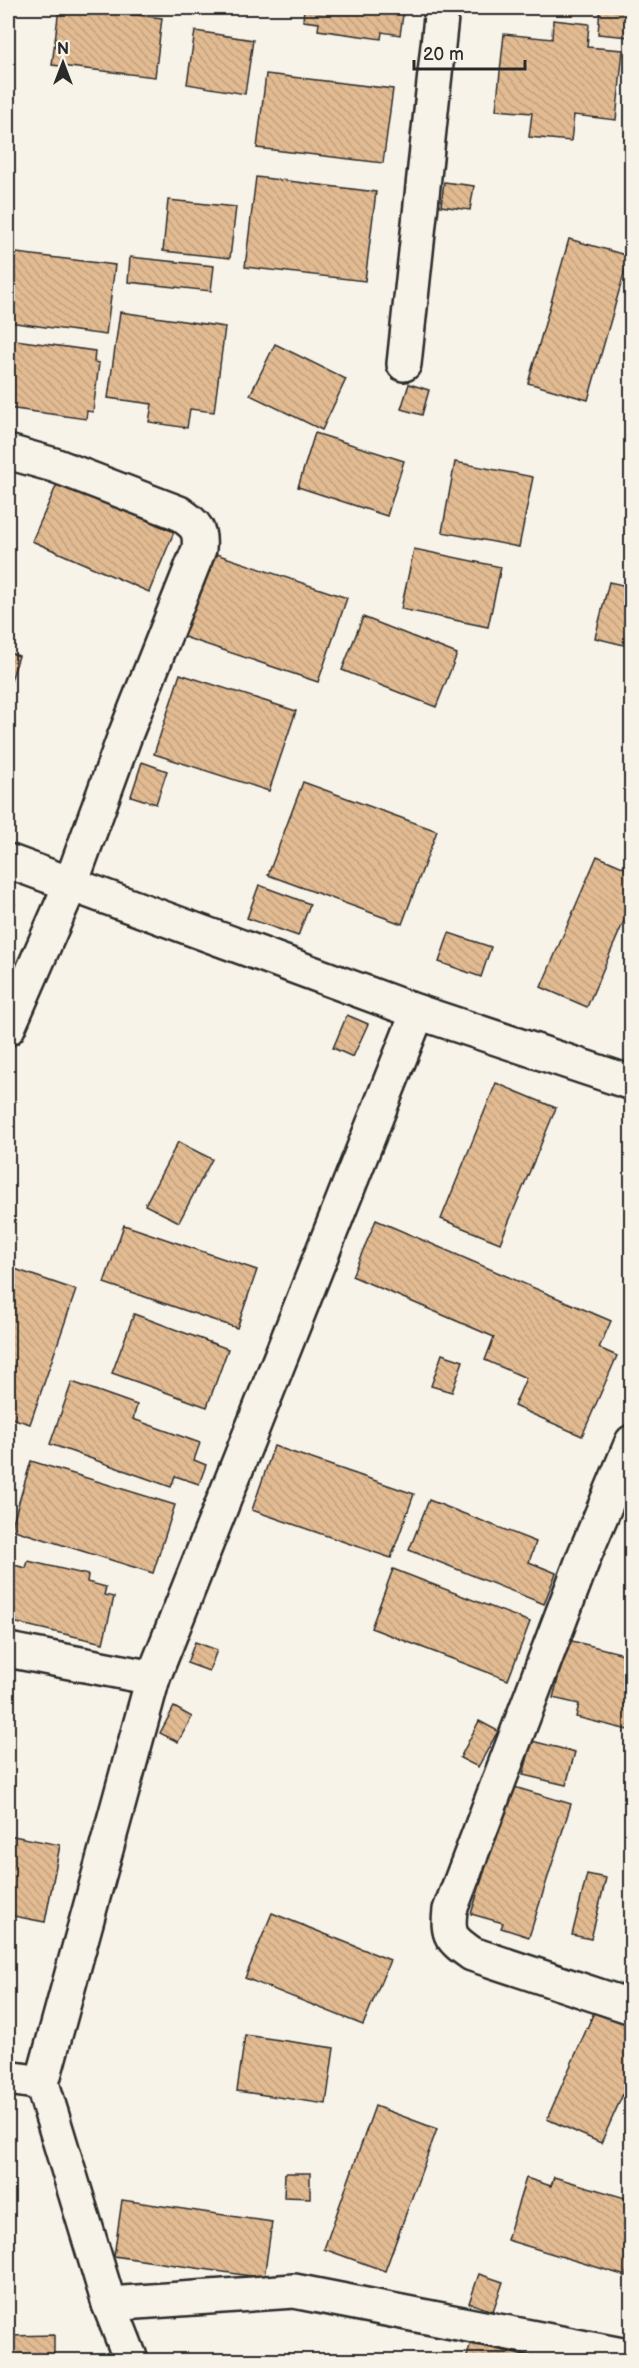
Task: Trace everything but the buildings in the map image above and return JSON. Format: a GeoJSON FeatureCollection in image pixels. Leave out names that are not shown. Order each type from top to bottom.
{"type":"FeatureCollection","features":[{"type":"Feature","properties":{"kind":"street"},"geometry":{"type":"LineString","coordinates":[[404,364],[442,8]]}},
{"type":"Feature","properties":{"kind":"street"},"geometry":{"type":"LineString","coordinates":[[8,452],[54,465],[179,513],[194,524],[201,535],[200,549],[128,727],[70,886],[8,1028]]}},
{"type":"Feature","properties":{"kind":"street"},"geometry":{"type":"LineString","coordinates":[[8,861],[70,886],[418,1012],[632,1083]]}},
{"type":"Feature","properties":{"kind":"street"},"geometry":{"type":"LineString","coordinates":[[131,2361],[109,2304],[42,2083],[153,1678],[418,1012]]}},
{"type":"Feature","properties":{"kind":"street"},"geometry":{"type":"LineString","coordinates":[[632,1442],[585,1554],[450,1910],[448,1926],[453,1940],[472,1954],[632,2007]]}},
{"type":"Feature","properties":{"kind":"street"},"geometry":{"type":"LineString","coordinates":[[8,1650],[153,1678]]}},
{"type":"Feature","properties":{"kind":"street"},"geometry":{"type":"LineString","coordinates":[[8,2078],[42,2083]]}},
{"type":"Feature","properties":{"kind":"street"},"geometry":{"type":"LineString","coordinates":[[109,2304],[294,2291],[632,2357]]}}]}
